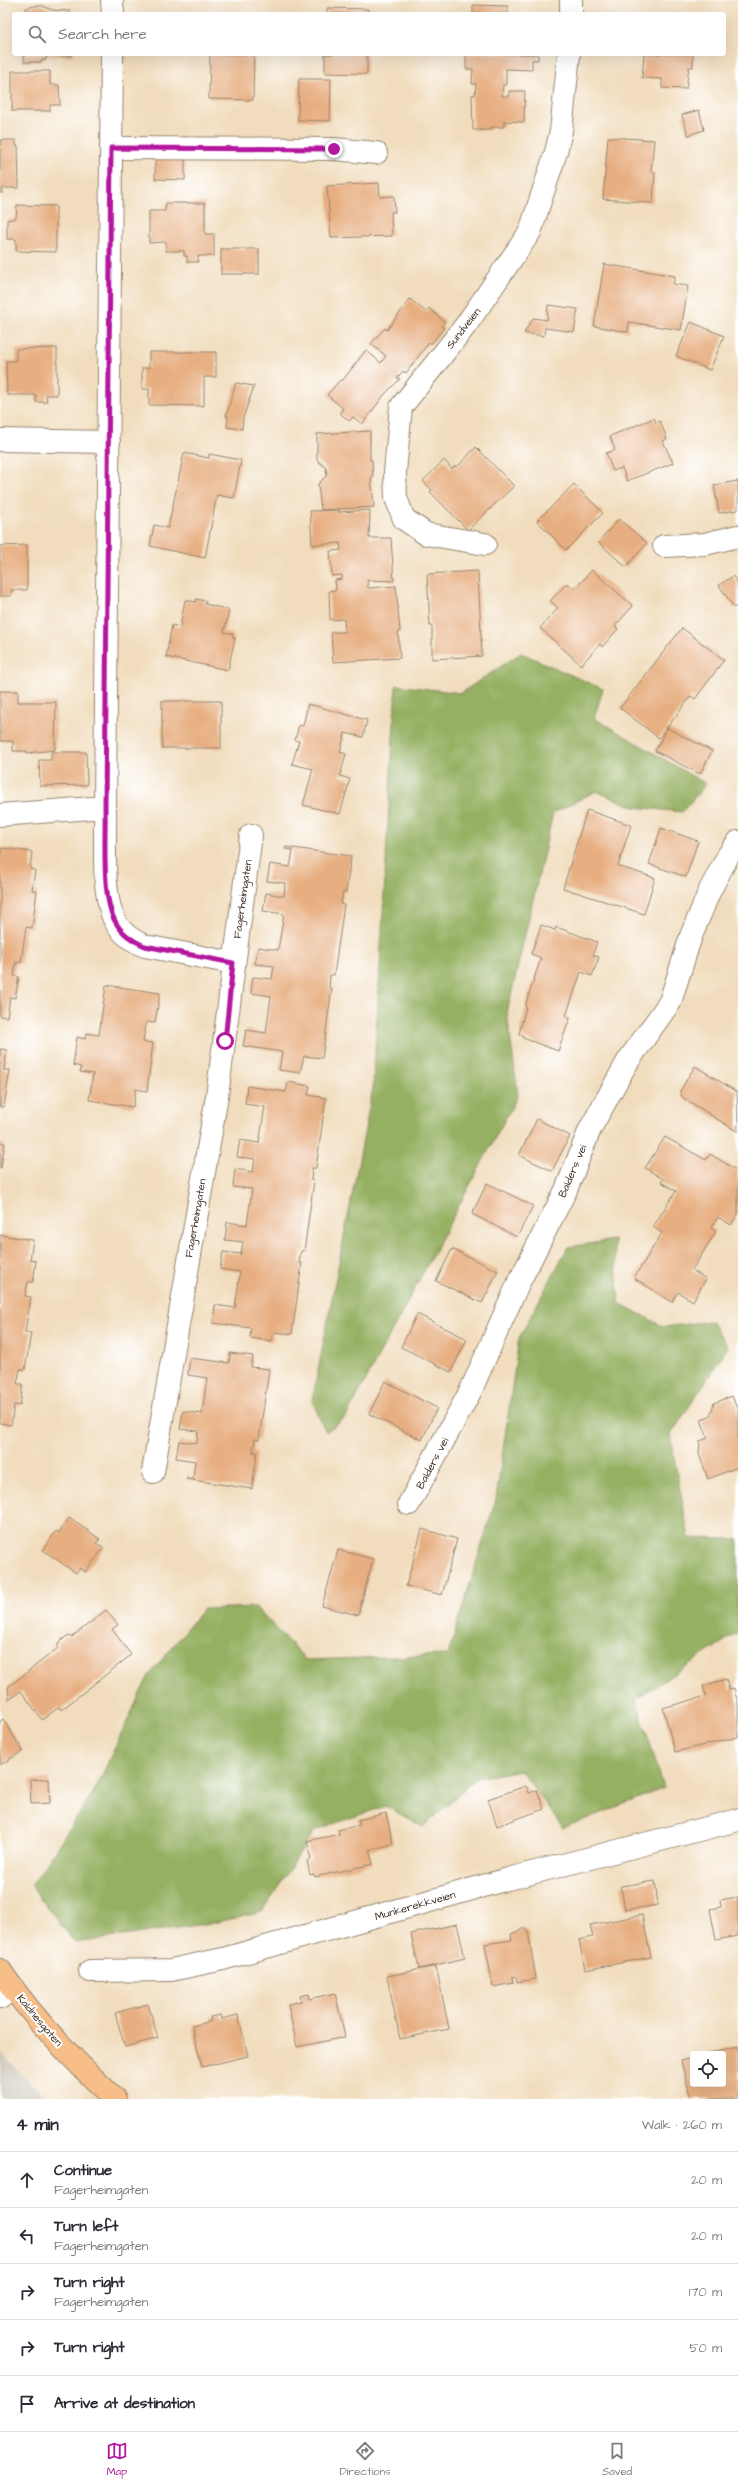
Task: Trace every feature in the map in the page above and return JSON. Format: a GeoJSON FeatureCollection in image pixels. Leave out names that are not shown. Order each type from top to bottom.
{"type":"FeatureCollection","features":[{"type":"Feature","properties":{"kind":"main road","name":"Kaldnesgaten"},"geometry":{"type":"LineString","coordinates":[[0,1970],[7,1993],[81,2068],[115,2099]]}},
{"type":"Feature","properties":{"kind":"street"},"geometry":{"type":"LineString","coordinates":[[112,0],[113,12]]}},
{"type":"Feature","properties":{"kind":"street"},"geometry":{"type":"LineString","coordinates":[[571,0],[571,12]]}},
{"type":"Feature","properties":{"kind":"street"},"geometry":{"type":"LineString","coordinates":[[112,56],[105,807],[106,889],[115,922],[133,941],[145,946],[233,963]]}},
{"type":"Feature","properties":{"kind":"street","name":"Sundveien"},"geometry":{"type":"LineString","coordinates":[[485,544],[426,534],[404,518],[396,498],[395,478],[401,407],[466,326],[530,232],[556,152],[561,131],[569,56]]}},
{"type":"Feature","properties":{"kind":"street"},"geometry":{"type":"LineString","coordinates":[[111,148],[334,149],[376,153]]}},
{"type":"Feature","properties":{"kind":"street"},"geometry":{"type":"LineString","coordinates":[[0,440],[109,442]]}},
{"type":"Feature","properties":{"kind":"street"},"geometry":{"type":"LineString","coordinates":[[664,546],[706,544],[738,536]]}},
{"type":"Feature","properties":{"kind":"street"},"geometry":{"type":"LineString","coordinates":[[0,815],[47,813],[105,807]]}},
{"type":"Feature","properties":{"kind":"street","name":"Fagerheimgaten"},"geometry":{"type":"LineString","coordinates":[[153,1472],[217,1096],[233,963],[251,835]]}},
{"type":"Feature","properties":{"kind":"street","name":"Balders vei"},"geometry":{"type":"LineString","coordinates":[[409,1504],[470,1392],[518,1284],[566,1190],[590,1129],[628,1061],[670,1002],[690,936],[710,890],[729,854],[738,842]]}},
{"type":"Feature","properties":{"kind":"street","name":"Munkerekkveien"},"geometry":{"type":"LineString","coordinates":[[90,1972],[171,1970],[223,1959],[508,1879],[738,1820]]}},
{"type":"Feature","properties":{"kind":"shaded area"},"geometry":{"type":"Polygon","coordinates":[[[0,2051],[46,2099],[0,2099],[0,2051]]]}},
{"type":"Feature","properties":{"kind":"green space"},"geometry":{"type":"Polygon","coordinates":[[[521,653],[603,689],[594,718],[706,784],[682,812],[634,807],[596,791],[553,813],[507,1013],[518,1095],[346,1417],[326,1432],[312,1401],[373,1088],[396,685],[461,693],[521,653]]]}},
{"type":"Feature","properties":{"kind":"green space"},"geometry":{"type":"Polygon","coordinates":[[[614,1240],[619,1303],[664,1327],[711,1321],[728,1347],[670,1436],[689,1538],[738,1539],[738,1632],[636,1699],[664,1788],[563,1828],[521,1770],[476,1778],[423,1827],[386,1806],[315,1830],[262,1912],[218,1922],[75,1943],[31,1886],[95,1790],[148,1677],[203,1609],[256,1607],[306,1660],[448,1655],[496,1499],[519,1338],[568,1247],[614,1240]]]}},
{"type":"Feature","properties":{"kind":"building"},"geometry":{"type":"Polygon","coordinates":[[[473,5],[508,6],[508,12],[473,12],[473,5]]]}},
{"type":"Feature","properties":{"kind":"building"},"geometry":{"type":"Polygon","coordinates":[[[43,6],[52,10],[70,12],[26,12],[26,8],[43,6]]]}},
{"type":"Feature","properties":{"kind":"building"},"geometry":{"type":"Polygon","coordinates":[[[327,8],[368,9],[368,12],[327,12],[327,8]]]}},
{"type":"Feature","properties":{"kind":"building"},"geometry":{"type":"Polygon","coordinates":[[[24,56],[46,56],[46,60],[41,60],[41,62],[24,62],[24,56]]]}},
{"type":"Feature","properties":{"kind":"building"},"geometry":{"type":"Polygon","coordinates":[[[210,56],[254,56],[253,100],[209,99],[210,56]]]}},
{"type":"Feature","properties":{"kind":"building"},"geometry":{"type":"Polygon","coordinates":[[[325,56],[367,56],[367,74],[325,73],[325,56]]]}},
{"type":"Feature","properties":{"kind":"building"},"geometry":{"type":"Polygon","coordinates":[[[466,56],[538,56],[538,60],[532,60],[532,70],[506,69],[506,85],[503,85],[502,96],[509,96],[509,91],[525,91],[524,122],[504,121],[504,127],[491,127],[491,130],[473,130],[472,95],[475,95],[476,84],[472,84],[473,69],[466,69],[466,56]]]}},
{"type":"Feature","properties":{"kind":"building"},"geometry":{"type":"Polygon","coordinates":[[[644,56],[693,56],[693,67],[689,67],[686,89],[662,88],[662,79],[642,78],[644,56]]]}},
{"type":"Feature","properties":{"kind":"building"},"geometry":{"type":"Polygon","coordinates":[[[12,71],[50,71],[50,85],[59,85],[60,105],[50,105],[50,111],[12,111],[12,71]]]}},
{"type":"Feature","properties":{"kind":"building"},"geometry":{"type":"Polygon","coordinates":[[[299,79],[331,79],[330,121],[298,120],[299,79]]]}},
{"type":"Feature","properties":{"kind":"building"},"geometry":{"type":"Polygon","coordinates":[[[699,110],[704,130],[688,135],[682,115],[699,110]]]}},
{"type":"Feature","properties":{"kind":"building"},"geometry":{"type":"Polygon","coordinates":[[[608,137],[654,140],[651,172],[655,172],[653,203],[603,199],[608,137]]]}},
{"type":"Feature","properties":{"kind":"building"},"geometry":{"type":"Polygon","coordinates":[[[0,140],[16,140],[16,146],[18,146],[19,188],[3,188],[3,193],[0,193],[0,140]]]}},
{"type":"Feature","properties":{"kind":"building"},"geometry":{"type":"Polygon","coordinates":[[[155,155],[185,157],[185,180],[155,179],[155,155]]]}},
{"type":"Feature","properties":{"kind":"building"},"geometry":{"type":"Polygon","coordinates":[[[379,183],[380,197],[394,196],[395,212],[391,212],[392,236],[331,238],[327,186],[379,183]]]}},
{"type":"Feature","properties":{"kind":"building"},"geometry":{"type":"Polygon","coordinates":[[[166,203],[205,203],[205,234],[214,234],[214,256],[198,256],[198,262],[187,262],[187,256],[184,256],[184,251],[166,251],[166,242],[149,243],[149,211],[165,211],[166,203]]]}},
{"type":"Feature","properties":{"kind":"building"},"geometry":{"type":"Polygon","coordinates":[[[17,205],[56,206],[56,252],[16,251],[16,239],[7,239],[7,220],[16,218],[17,205]]]}},
{"type":"Feature","properties":{"kind":"building"},"geometry":{"type":"Polygon","coordinates":[[[221,249],[259,249],[259,274],[221,274],[221,249]]]}},
{"type":"Feature","properties":{"kind":"building"},"geometry":{"type":"Polygon","coordinates":[[[604,264],[675,276],[673,284],[688,286],[681,330],[629,322],[628,332],[594,326],[604,264]]]}},
{"type":"Feature","properties":{"kind":"building"},"geometry":{"type":"Polygon","coordinates":[[[410,299],[426,312],[429,308],[445,322],[441,326],[444,328],[431,344],[429,342],[406,373],[403,371],[397,378],[400,379],[385,394],[362,424],[353,417],[349,421],[340,413],[343,408],[327,395],[340,380],[342,381],[366,350],[381,363],[386,356],[371,344],[385,328],[387,330],[410,299]]]}},
{"type":"Feature","properties":{"kind":"building"},"geometry":{"type":"Polygon","coordinates":[[[548,305],[578,309],[574,332],[545,328],[544,336],[524,333],[533,318],[547,320],[548,305]]]}},
{"type":"Feature","properties":{"kind":"building"},"geometry":{"type":"Polygon","coordinates":[[[691,322],[724,336],[710,370],[676,356],[691,322]]]}},
{"type":"Feature","properties":{"kind":"building"},"geometry":{"type":"Polygon","coordinates":[[[57,348],[57,395],[46,395],[47,402],[36,402],[36,395],[7,395],[6,361],[16,361],[16,349],[57,348]]]}},
{"type":"Feature","properties":{"kind":"building"},"geometry":{"type":"Polygon","coordinates":[[[149,352],[216,352],[216,377],[204,377],[204,406],[149,405],[149,389],[142,389],[142,368],[149,368],[149,352]]]}},
{"type":"Feature","properties":{"kind":"building"},"geometry":{"type":"Polygon","coordinates":[[[236,383],[254,386],[243,418],[242,429],[227,427],[228,416],[226,416],[236,383]]]}},
{"type":"Feature","properties":{"kind":"building"},"geometry":{"type":"Polygon","coordinates":[[[654,418],[656,423],[660,421],[667,439],[663,441],[673,463],[627,481],[622,468],[613,471],[606,453],[615,450],[610,436],[654,418]]]}},
{"type":"Feature","properties":{"kind":"building"},"geometry":{"type":"Polygon","coordinates":[[[370,431],[370,460],[372,460],[373,478],[371,478],[374,507],[321,510],[318,484],[327,475],[326,468],[317,460],[317,434],[370,431]]]}},
{"type":"Feature","properties":{"kind":"building"},"geometry":{"type":"Polygon","coordinates":[[[476,447],[514,486],[468,530],[430,492],[432,490],[423,481],[444,460],[452,469],[455,466],[457,467],[476,447]]]}},
{"type":"Feature","properties":{"kind":"building"},"geometry":{"type":"Polygon","coordinates":[[[184,453],[209,458],[209,454],[241,460],[234,498],[217,495],[205,558],[150,546],[154,525],[168,528],[184,453]]]}},
{"type":"Feature","properties":{"kind":"building"},"geometry":{"type":"Polygon","coordinates":[[[738,481],[738,510],[719,513],[714,485],[738,481]]]}},
{"type":"Feature","properties":{"kind":"building"},"geometry":{"type":"Polygon","coordinates":[[[574,484],[603,513],[566,550],[537,521],[574,484]]]}},
{"type":"Feature","properties":{"kind":"building"},"geometry":{"type":"Polygon","coordinates":[[[339,510],[339,512],[370,510],[369,538],[391,538],[394,581],[367,580],[368,588],[396,586],[400,632],[398,633],[400,658],[333,662],[331,632],[345,632],[344,619],[330,620],[329,591],[336,590],[335,580],[342,579],[342,575],[332,576],[330,551],[341,550],[340,543],[312,545],[310,511],[339,510]]]}},
{"type":"Feature","properties":{"kind":"building"},"geometry":{"type":"Polygon","coordinates":[[[619,519],[647,543],[626,567],[598,542],[619,519]]]}},
{"type":"Feature","properties":{"kind":"building"},"geometry":{"type":"Polygon","coordinates":[[[27,545],[27,590],[11,590],[11,596],[0,596],[0,546],[27,545]]]}},
{"type":"Feature","properties":{"kind":"building"},"geometry":{"type":"Polygon","coordinates":[[[592,570],[633,606],[615,626],[618,629],[602,647],[600,644],[581,665],[540,628],[558,608],[550,601],[567,583],[575,589],[592,570]]]}},
{"type":"Feature","properties":{"kind":"building"},"geometry":{"type":"Polygon","coordinates":[[[478,571],[482,656],[432,659],[432,626],[430,626],[427,574],[478,571]]]}},
{"type":"Feature","properties":{"kind":"building"},"geometry":{"type":"Polygon","coordinates":[[[733,576],[738,584],[738,605],[734,608],[719,585],[733,576]]]}},
{"type":"Feature","properties":{"kind":"building"},"geometry":{"type":"Polygon","coordinates":[[[196,599],[206,601],[205,604],[229,610],[224,632],[233,634],[233,638],[235,638],[228,670],[166,657],[172,625],[180,627],[185,600],[196,602],[196,599]]]}},
{"type":"Feature","properties":{"kind":"building"},"geometry":{"type":"Polygon","coordinates":[[[682,628],[724,660],[695,699],[691,696],[659,738],[620,708],[682,628]]]}},
{"type":"Feature","properties":{"kind":"building"},"geometry":{"type":"Polygon","coordinates":[[[0,691],[18,691],[18,702],[56,702],[55,750],[27,753],[27,751],[13,751],[13,741],[0,741],[0,691]]]}},
{"type":"Feature","properties":{"kind":"building"},"geometry":{"type":"Polygon","coordinates":[[[162,701],[221,701],[221,748],[162,748],[162,701]]]}},
{"type":"Feature","properties":{"kind":"building"},"geometry":{"type":"Polygon","coordinates":[[[308,704],[367,720],[363,737],[345,733],[340,752],[346,754],[340,776],[350,779],[340,814],[303,805],[313,769],[292,764],[299,741],[295,740],[299,725],[303,726],[308,704]]]}},
{"type":"Feature","properties":{"kind":"building"},"geometry":{"type":"Polygon","coordinates":[[[667,728],[712,751],[700,774],[655,751],[667,728]]]}},
{"type":"Feature","properties":{"kind":"building"},"geometry":{"type":"Polygon","coordinates":[[[51,752],[86,752],[87,785],[40,786],[39,760],[51,760],[51,752]]]}},
{"type":"Feature","properties":{"kind":"building"},"geometry":{"type":"Polygon","coordinates":[[[587,810],[631,825],[618,866],[655,878],[644,914],[563,888],[587,810]]]}},
{"type":"Feature","properties":{"kind":"building"},"geometry":{"type":"Polygon","coordinates":[[[661,828],[698,841],[686,877],[649,864],[661,828]]]}},
{"type":"Feature","properties":{"kind":"building"},"geometry":{"type":"Polygon","coordinates":[[[286,847],[351,856],[346,892],[343,892],[341,905],[344,905],[334,975],[330,975],[329,988],[332,988],[322,1058],[304,1056],[300,1073],[279,1070],[282,1052],[243,1046],[246,1030],[266,1033],[271,996],[251,993],[253,977],[272,979],[274,966],[255,964],[258,947],[278,950],[284,914],[263,911],[266,893],[284,896],[285,883],[267,881],[270,864],[290,867],[293,850],[285,849],[286,847]]]}},
{"type":"Feature","properties":{"kind":"building"},"geometry":{"type":"Polygon","coordinates":[[[2,848],[32,852],[30,869],[35,870],[32,890],[37,891],[32,928],[26,927],[21,963],[16,962],[14,976],[19,977],[15,998],[10,997],[7,1017],[0,1016],[0,861],[2,848]]]}},
{"type":"Feature","properties":{"kind":"building"},"geometry":{"type":"Polygon","coordinates":[[[541,925],[555,930],[556,927],[597,942],[593,955],[599,957],[592,976],[581,972],[566,1016],[570,1018],[558,1051],[523,1038],[523,1035],[519,1034],[525,1006],[541,958],[531,954],[541,925]]]}},
{"type":"Feature","properties":{"kind":"building"},"geometry":{"type":"Polygon","coordinates":[[[106,985],[160,993],[155,1023],[146,1022],[143,1042],[153,1043],[147,1091],[136,1089],[133,1107],[89,1100],[93,1074],[80,1072],[81,1067],[73,1065],[77,1037],[85,1039],[86,1033],[99,1035],[106,985]]]}},
{"type":"Feature","properties":{"kind":"building"},"geometry":{"type":"Polygon","coordinates":[[[0,1049],[7,1050],[4,1070],[10,1070],[4,1107],[0,1107],[0,1049]]]}},
{"type":"Feature","properties":{"kind":"building"},"geometry":{"type":"Polygon","coordinates":[[[695,1066],[737,1092],[738,1132],[682,1097],[680,1091],[695,1066]]]}},
{"type":"Feature","properties":{"kind":"building"},"geometry":{"type":"Polygon","coordinates":[[[288,1082],[310,1086],[308,1095],[326,1098],[316,1168],[312,1168],[311,1180],[314,1181],[304,1251],[301,1251],[299,1263],[302,1263],[292,1334],[273,1332],[272,1341],[250,1338],[251,1328],[213,1323],[215,1305],[235,1308],[240,1272],[220,1269],[223,1252],[241,1254],[243,1242],[225,1240],[227,1222],[247,1225],[252,1189],[233,1187],[235,1169],[253,1172],[255,1159],[237,1157],[240,1140],[259,1143],[265,1107],[245,1104],[247,1086],[286,1092],[288,1082]]]}},
{"type":"Feature","properties":{"kind":"building"},"geometry":{"type":"Polygon","coordinates":[[[537,1119],[570,1136],[552,1171],[519,1155],[537,1119]]]}},
{"type":"Feature","properties":{"kind":"building"},"geometry":{"type":"Polygon","coordinates":[[[665,1137],[706,1160],[710,1154],[738,1171],[738,1214],[731,1225],[718,1217],[711,1228],[716,1231],[692,1270],[706,1279],[693,1301],[678,1292],[672,1302],[634,1278],[662,1233],[653,1227],[676,1191],[661,1182],[663,1179],[645,1168],[665,1137]]]}},
{"type":"Feature","properties":{"kind":"building"},"geometry":{"type":"Polygon","coordinates":[[[0,1143],[5,1143],[1,1168],[0,1168],[0,1143]]]}},
{"type":"Feature","properties":{"kind":"building"},"geometry":{"type":"Polygon","coordinates":[[[487,1183],[533,1206],[517,1237],[472,1214],[487,1183]]]}},
{"type":"Feature","properties":{"kind":"building"},"geometry":{"type":"Polygon","coordinates":[[[0,1235],[33,1240],[30,1260],[36,1261],[33,1282],[28,1282],[25,1296],[31,1297],[25,1332],[31,1333],[25,1370],[20,1369],[17,1384],[23,1384],[20,1406],[14,1405],[11,1425],[0,1423],[0,1235]]]}},
{"type":"Feature","properties":{"kind":"building"},"geometry":{"type":"Polygon","coordinates":[[[452,1249],[498,1271],[482,1303],[436,1281],[452,1249]]]}},
{"type":"Feature","properties":{"kind":"building"},"geometry":{"type":"Polygon","coordinates":[[[417,1314],[467,1339],[451,1372],[401,1347],[417,1314]]]}},
{"type":"Feature","properties":{"kind":"building"},"geometry":{"type":"Polygon","coordinates":[[[230,1353],[253,1356],[251,1367],[269,1369],[259,1440],[255,1439],[253,1452],[257,1452],[252,1489],[186,1479],[187,1477],[193,1478],[195,1461],[176,1458],[179,1441],[197,1443],[198,1431],[180,1429],[183,1411],[202,1414],[207,1378],[188,1375],[190,1358],[229,1363],[230,1353]]]}},
{"type":"Feature","properties":{"kind":"building"},"geometry":{"type":"Polygon","coordinates":[[[385,1381],[437,1408],[422,1440],[369,1414],[385,1381]]]}},
{"type":"Feature","properties":{"kind":"building"},"geometry":{"type":"Polygon","coordinates":[[[732,1396],[736,1406],[738,1406],[738,1467],[708,1479],[699,1454],[700,1441],[708,1438],[701,1420],[710,1417],[714,1403],[732,1396]]]}},
{"type":"Feature","properties":{"kind":"building"},"geometry":{"type":"Polygon","coordinates":[[[69,1518],[100,1539],[96,1543],[104,1548],[85,1572],[80,1568],[76,1573],[43,1550],[56,1531],[59,1533],[69,1518]]]}},
{"type":"Feature","properties":{"kind":"building"},"geometry":{"type":"Polygon","coordinates":[[[422,1529],[457,1539],[442,1595],[406,1586],[422,1529]]]}},
{"type":"Feature","properties":{"kind":"building"},"geometry":{"type":"Polygon","coordinates":[[[338,1550],[373,1559],[358,1615],[322,1606],[338,1550]]]}},
{"type":"Feature","properties":{"kind":"building"},"geometry":{"type":"Polygon","coordinates":[[[106,1610],[118,1625],[112,1629],[131,1655],[61,1710],[59,1707],[42,1720],[21,1691],[9,1700],[8,1687],[58,1648],[58,1643],[67,1636],[72,1637],[106,1610]]]}},
{"type":"Feature","properties":{"kind":"building"},"geometry":{"type":"Polygon","coordinates":[[[726,1679],[729,1690],[734,1688],[738,1704],[738,1737],[675,1752],[663,1708],[706,1696],[703,1686],[726,1679]]]}},
{"type":"Feature","properties":{"kind":"building"},"geometry":{"type":"Polygon","coordinates":[[[3,1719],[23,1751],[0,1765],[0,1721],[3,1719]]]}},
{"type":"Feature","properties":{"kind":"building"},"geometry":{"type":"Polygon","coordinates":[[[49,1779],[50,1803],[31,1804],[30,1780],[49,1779]]]}},
{"type":"Feature","properties":{"kind":"building"},"geometry":{"type":"Polygon","coordinates":[[[526,1786],[529,1793],[537,1790],[544,1809],[497,1826],[488,1799],[526,1786]]]}},
{"type":"Feature","properties":{"kind":"building"},"geometry":{"type":"Polygon","coordinates":[[[386,1813],[393,1844],[369,1850],[373,1864],[315,1877],[314,1874],[310,1875],[307,1861],[311,1860],[307,1841],[339,1834],[338,1830],[360,1825],[358,1820],[386,1813]]]}},
{"type":"Feature","properties":{"kind":"building"},"geometry":{"type":"Polygon","coordinates":[[[655,1881],[658,1905],[625,1910],[621,1886],[655,1881]]]}},
{"type":"Feature","properties":{"kind":"building"},"geometry":{"type":"Polygon","coordinates":[[[738,1897],[738,1936],[716,1940],[710,1909],[721,1907],[720,1900],[738,1897]]]}},
{"type":"Feature","properties":{"kind":"building"},"geometry":{"type":"Polygon","coordinates":[[[642,1915],[651,1957],[585,1970],[579,1940],[593,1937],[590,1925],[642,1915]]]}},
{"type":"Feature","properties":{"kind":"building"},"geometry":{"type":"Polygon","coordinates":[[[457,1924],[465,1958],[419,1969],[411,1934],[457,1924]]]}},
{"type":"Feature","properties":{"kind":"building"},"geometry":{"type":"Polygon","coordinates":[[[526,1928],[526,1931],[528,1931],[536,1979],[517,1982],[516,1976],[512,1977],[513,1983],[493,1987],[485,1944],[512,1940],[511,1934],[526,1928]]]}},
{"type":"Feature","properties":{"kind":"building"},"geometry":{"type":"Polygon","coordinates":[[[436,1966],[449,2029],[400,2039],[387,1976],[436,1966]]]}},
{"type":"Feature","properties":{"kind":"building"},"geometry":{"type":"Polygon","coordinates":[[[335,1993],[345,2037],[297,2047],[288,2004],[301,2001],[300,1996],[309,1994],[310,1999],[335,1993]]]}},
{"type":"Feature","properties":{"kind":"building"},"geometry":{"type":"Polygon","coordinates":[[[148,2004],[158,2038],[125,2047],[115,2013],[148,2004]]]}},
{"type":"Feature","properties":{"kind":"building"},"geometry":{"type":"Polygon","coordinates":[[[221,2015],[222,2019],[238,2015],[248,2056],[202,2067],[192,2026],[211,2021],[210,2017],[221,2015]]]}},
{"type":"Feature","properties":{"kind":"building"},"geometry":{"type":"Polygon","coordinates":[[[738,2046],[738,2099],[691,2099],[681,2061],[690,2059],[690,2087],[726,2087],[726,2051],[717,2051],[738,2046]]]}},
{"type":"Feature","properties":{"kind":"route"},"geometry":{"type":"LineString","coordinates":[[225,1041],[233,963],[145,946],[133,941],[115,922],[110,909],[106,889],[105,807],[111,148],[334,149]]}}]}
